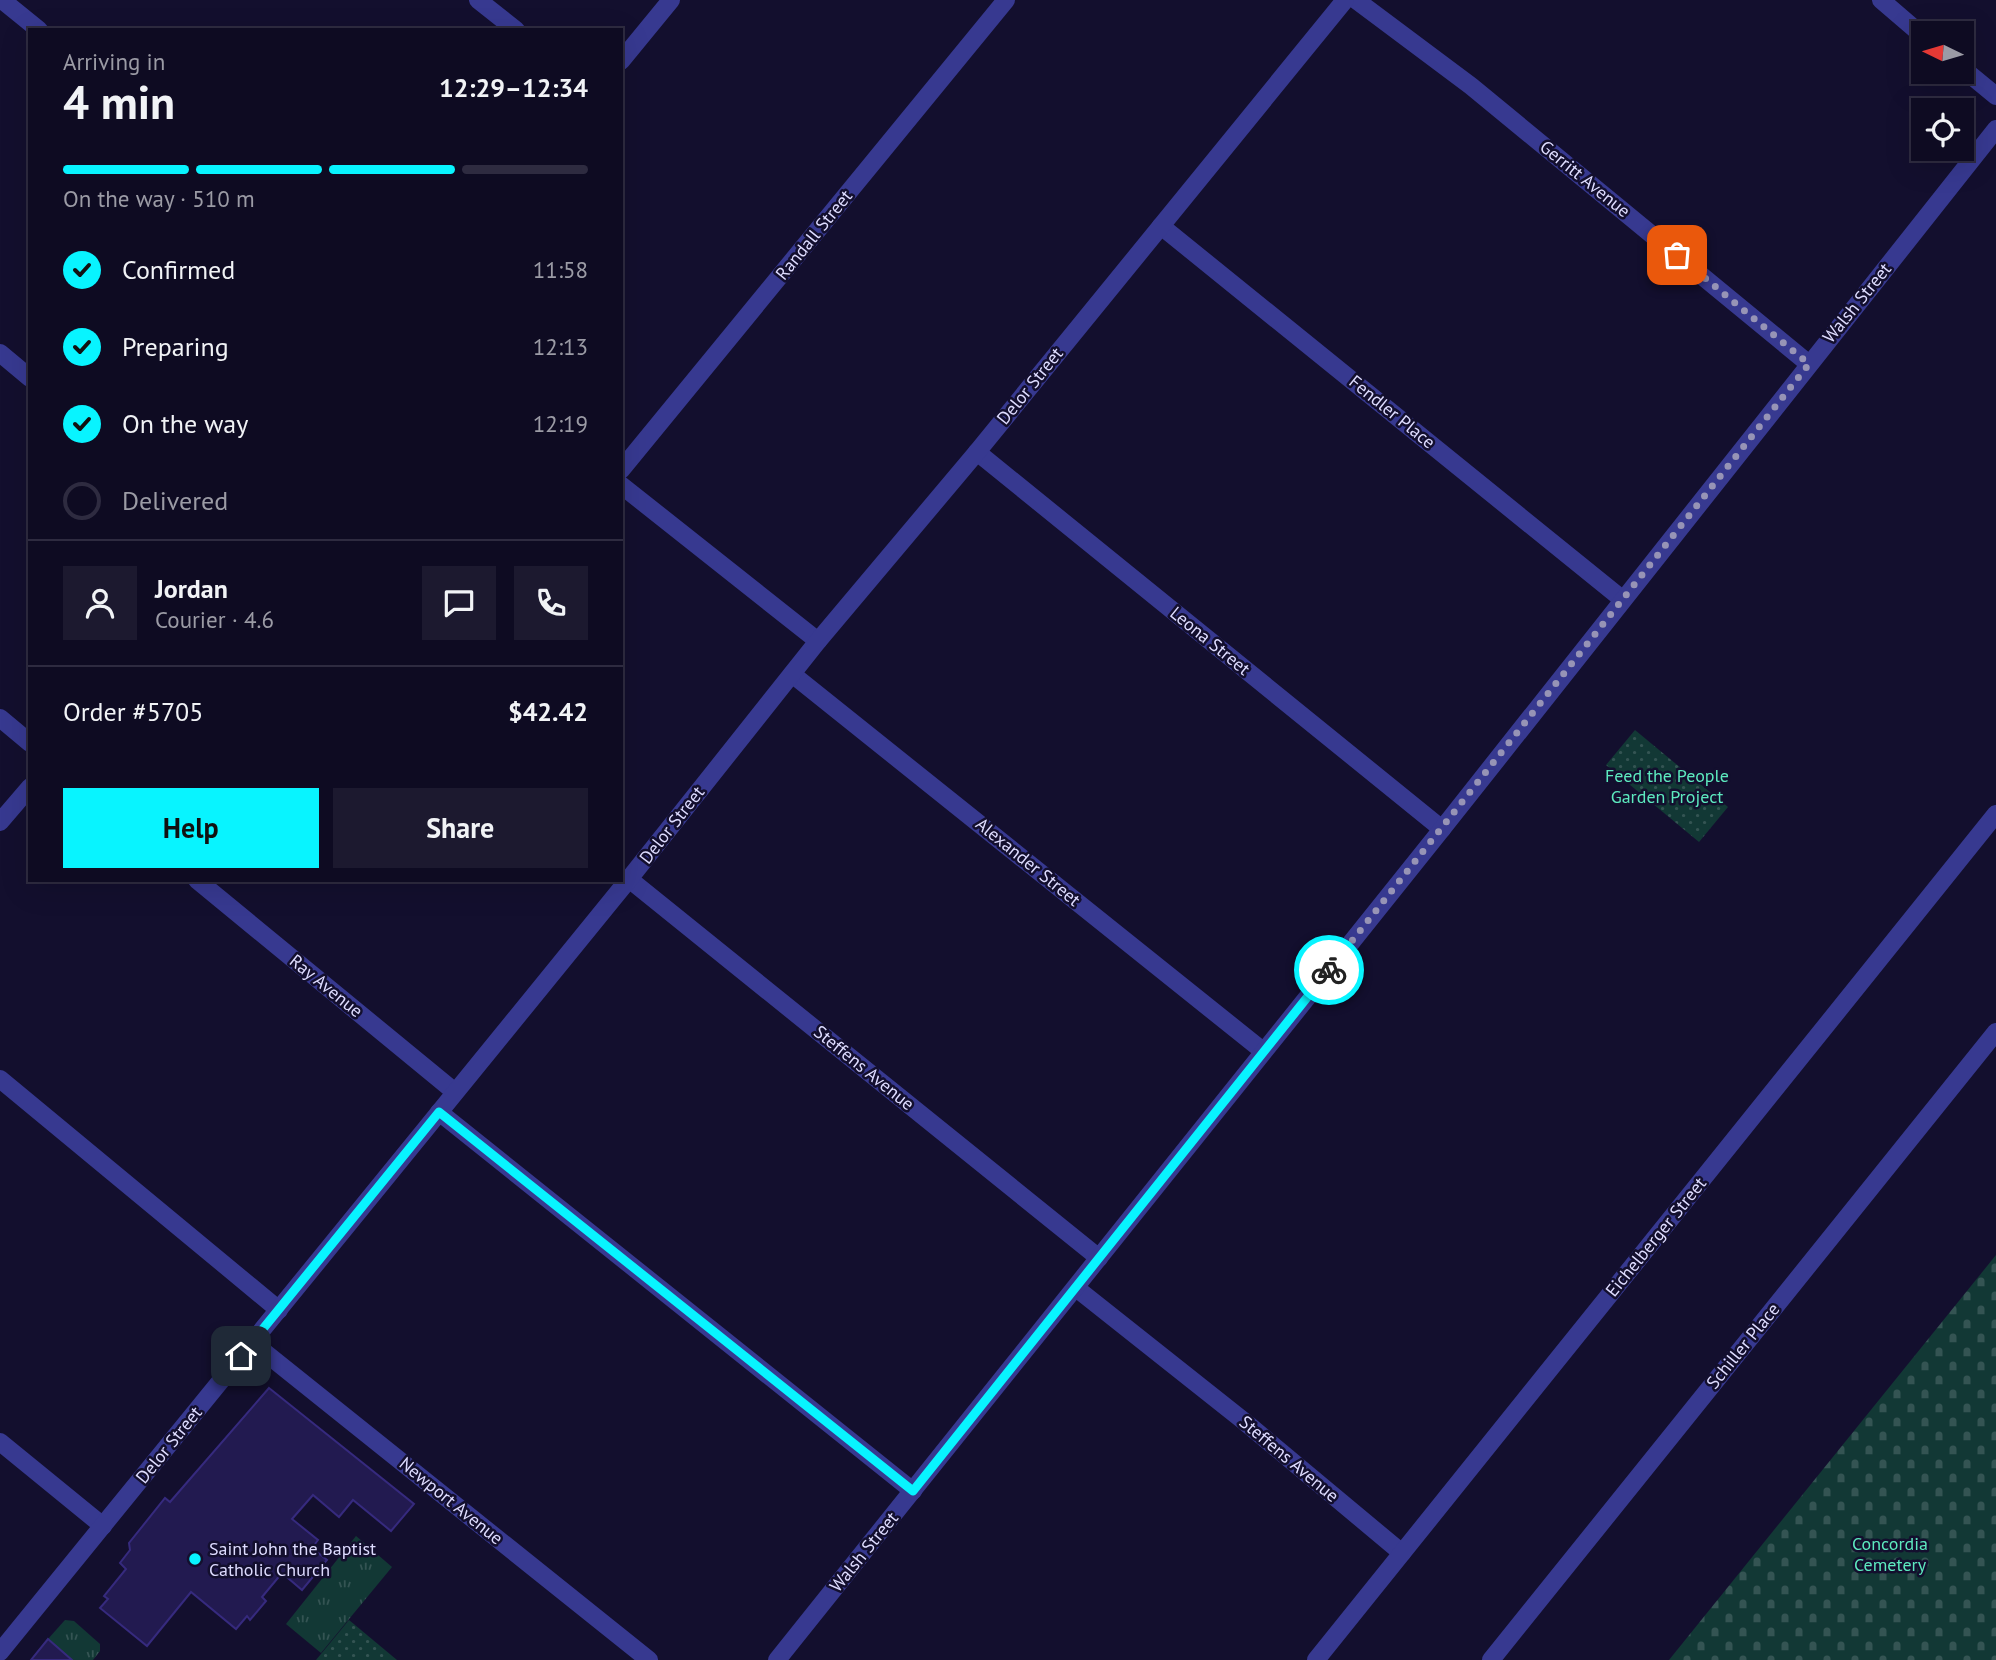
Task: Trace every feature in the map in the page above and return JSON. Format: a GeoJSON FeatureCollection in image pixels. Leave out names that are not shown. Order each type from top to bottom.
{"type":"FeatureCollection","features":[{"type":"Feature","properties":{"kind":"street"},"geometry":{"type":"LineString","coordinates":[[2,0],[37,28]]}},
{"type":"Feature","properties":{"kind":"street"},"geometry":{"type":"LineString","coordinates":[[478,0],[513,28]]}},
{"type":"Feature","properties":{"kind":"street"},"geometry":{"type":"LineString","coordinates":[[623,59],[671,0]]}},
{"type":"Feature","properties":{"kind":"street","name":"Randall Street"},"geometry":{"type":"LineString","coordinates":[[623,468],[1006,0]]}},
{"type":"Feature","properties":{"kind":"street","name":"Delor Street"},"geometry":{"type":"LineString","coordinates":[[0,1652],[629,879],[818,641],[977,452],[1345,0]]}},
{"type":"Feature","properties":{"kind":"street","name":"Gerritt Avenue"},"geometry":{"type":"LineString","coordinates":[[1356,0],[1471,86],[1809,364]]}},
{"type":"Feature","properties":{"kind":"street"},"geometry":{"type":"LineString","coordinates":[[1881,0],[1911,26]]}},
{"type":"Feature","properties":{"kind":"street"},"geometry":{"type":"LineString","coordinates":[[1974,78],[1996,96]]}},
{"type":"Feature","properties":{"kind":"street","name":"Walsh Street"},"geometry":{"type":"LineString","coordinates":[[777,1660],[1443,830],[1622,599],[1996,129]]}},
{"type":"Feature","properties":{"kind":"street","name":"Fendler Place"},"geometry":{"type":"LineString","coordinates":[[1161,226],[1622,599]]}},
{"type":"Feature","properties":{"kind":"street"},"geometry":{"type":"LineString","coordinates":[[0,354],[28,376]]}},
{"type":"Feature","properties":{"kind":"street","name":"Leona Street"},"geometry":{"type":"LineString","coordinates":[[977,452],[1443,830]]}},
{"type":"Feature","properties":{"kind":"street"},"geometry":{"type":"LineString","coordinates":[[623,487],[818,641]]}},
{"type":"Feature","properties":{"kind":"street","name":"Alexander Street"},"geometry":{"type":"LineString","coordinates":[[792,674],[1263,1051]]}},
{"type":"Feature","properties":{"kind":"street"},"geometry":{"type":"LineString","coordinates":[[0,718],[28,741]]}},
{"type":"Feature","properties":{"kind":"street"},"geometry":{"type":"LineString","coordinates":[[0,822],[28,789]]}},
{"type":"Feature","properties":{"kind":"street","name":"Eichelberger Street"},"geometry":{"type":"LineString","coordinates":[[1315,1660],[1996,814]]}},
{"type":"Feature","properties":{"kind":"street","name":"Steffens Avenue"},"geometry":{"type":"LineString","coordinates":[[629,879],[1099,1258]]}},
{"type":"Feature","properties":{"kind":"street","name":"Ray Avenue"},"geometry":{"type":"LineString","coordinates":[[199,882],[455,1092]]}},
{"type":"Feature","properties":{"kind":"street","name":"Schiller Place"},"geometry":{"type":"LineString","coordinates":[[1491,1660],[1996,1032]]}},
{"type":"Feature","properties":{"kind":"street"},"geometry":{"type":"LineString","coordinates":[[0,1079],[279,1310]]}},
{"type":"Feature","properties":{"kind":"street"},"geometry":{"type":"LineString","coordinates":[[439,1112],[913,1491]]}},
{"type":"Feature","properties":{"kind":"street","name":"Steffens Avenue"},"geometry":{"type":"LineString","coordinates":[[1076,1288],[1245,1422],[1402,1553]]}},
{"type":"Feature","properties":{"kind":"street","name":"Newport Avenue"},"geometry":{"type":"LineString","coordinates":[[253,1342],[649,1660]]}},
{"type":"Feature","properties":{"kind":"street"},"geometry":{"type":"LineString","coordinates":[[0,1442],[103,1526]]}},
{"type":"Feature","properties":{"kind":"green space","name":"Feed the People Garden Project"},"geometry":{"type":"Polygon","coordinates":[[[1635,730],[1728,807],[1699,842],[1606,765],[1635,730]]]}},
{"type":"Feature","properties":{"kind":"green space","name":"Concordia Cemetery"},"geometry":{"type":"Polygon","coordinates":[[[1996,1255],[1996,1660],[1669,1660],[1996,1255]]]}},
{"type":"Feature","properties":{"kind":"green space"},"geometry":{"type":"Polygon","coordinates":[[[356,1536],[392,1567],[321,1653],[286,1624],[356,1536]]]}},
{"type":"Feature","properties":{"kind":"green space"},"geometry":{"type":"Polygon","coordinates":[[[65,1620],[74,1621],[100,1644],[100,1651],[93,1660],[72,1660],[48,1639],[65,1620]]]}},
{"type":"Feature","properties":{"kind":"green space"},"geometry":{"type":"Polygon","coordinates":[[[349,1620],[397,1660],[316,1660],[349,1620]]]}},
{"type":"Feature","properties":{"kind":"building"},"geometry":{"type":"Polygon","coordinates":[[[269,1388],[414,1504],[391,1531],[353,1500],[339,1517],[313,1495],[292,1519],[318,1540],[312,1548],[327,1560],[302,1590],[282,1573],[262,1597],[266,1601],[250,1620],[247,1616],[236,1629],[191,1592],[147,1646],[100,1608],[108,1599],[104,1596],[126,1569],[120,1563],[130,1550],[129,1543],[165,1498],[170,1502],[269,1388]]]}},
{"type":"Feature","properties":{"kind":"building"},"geometry":{"type":"Polygon","coordinates":[[[48,1639],[72,1660],[31,1660],[48,1639]]]}},
{"type":"Feature","properties":{"kind":"way so far"},"geometry":{"type":"LineString","coordinates":[[1329,970],[1443,830],[1809,364],[1677,255]]}},
{"type":"Feature","properties":{"kind":"place","name":"Saint John the Baptist Catholic Church"},"geometry":{"type":"Point","coordinates":[195,1559]}},
{"type":"Feature","properties":{"kind":"route"},"geometry":{"type":"LineString","coordinates":[[241,1356],[439,1112],[913,1491],[1329,970]]}}]}
